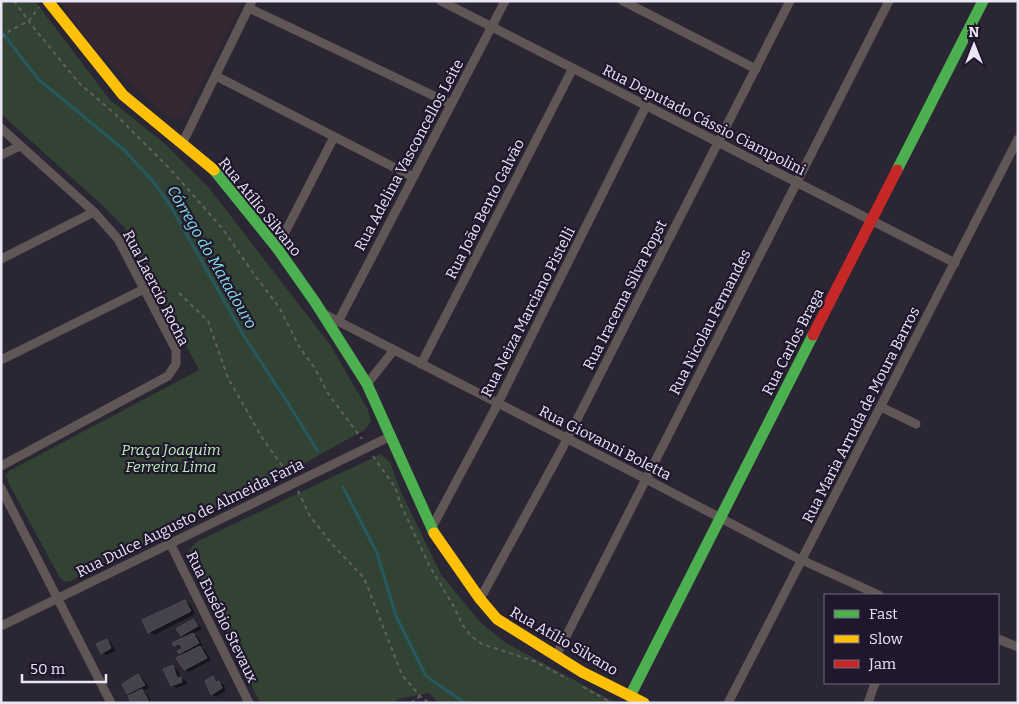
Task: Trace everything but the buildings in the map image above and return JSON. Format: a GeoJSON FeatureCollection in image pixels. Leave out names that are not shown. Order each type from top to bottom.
{"type":"FeatureCollection","features":[{"type":"Feature","properties":{"kind":"street","name":"Rua Atílio Silvano"},"geometry":{"type":"LineString","coordinates":[[48,1],[122,96],[218,174],[277,248],[315,302],[367,384],[431,529],[480,599],[497,619],[582,672],[644,703]]}},
{"type":"Feature","properties":{"kind":"street","name":"Rua Deputado Cássio Ciampolini"},"geometry":{"type":"LineString","coordinates":[[441,1],[955,263]]}},
{"type":"Feature","properties":{"kind":"street","name":"Rua Adelina Vasconcellos Leite"},"geometry":{"type":"LineString","coordinates":[[338,322],[505,1]]}},
{"type":"Feature","properties":{"kind":"street"},"geometry":{"type":"LineString","coordinates":[[623,1],[756,69]]}},
{"type":"Feature","properties":{"kind":"street","name":"Rua Iracema Silva Popst"},"geometry":{"type":"LineString","coordinates":[[480,599],[567,439],[790,1]]}},
{"type":"Feature","properties":{"kind":"street","name":"Rua Nicolau Fernandes"},"geometry":{"type":"LineString","coordinates":[[556,656],[889,1]]}},
{"type":"Feature","properties":{"kind":"street","name":"Rua Carlos Braga"},"geometry":{"type":"LineString","coordinates":[[630,696],[983,1]]}},
{"type":"Feature","properties":{"kind":"street"},"geometry":{"type":"LineString","coordinates":[[182,144],[251,4],[451,104]]}},
{"type":"Feature","properties":{"kind":"street","name":"Rua João Bento Galvão"},"geometry":{"type":"LineString","coordinates":[[421,364],[573,68]]}},
{"type":"Feature","properties":{"kind":"street"},"geometry":{"type":"LineString","coordinates":[[216,76],[413,178]]}},
{"type":"Feature","properties":{"kind":"street","name":"Rua Neiza Marciano Pistelli"},"geometry":{"type":"LineString","coordinates":[[431,529],[498,403],[646,106]]}},
{"type":"Feature","properties":{"kind":"street","name":"Rua Laercio Rocha"},"geometry":{"type":"LineString","coordinates":[[1,128],[94,212],[118,239],[176,350],[176,364],[168,376],[1,466]]}},
{"type":"Feature","properties":{"kind":"street"},"geometry":{"type":"LineString","coordinates":[[277,248],[334,137]]}},
{"type":"Feature","properties":{"kind":"street","name":"Rua Maria Arruda de Moura Barros"},"geometry":{"type":"LineString","coordinates":[[728,703],[1015,149],[1018,139]]}},
{"type":"Feature","properties":{"kind":"street"},"geometry":{"type":"LineString","coordinates":[[1,155],[20,146]]}},
{"type":"Feature","properties":{"kind":"street"},"geometry":{"type":"LineString","coordinates":[[1,260],[94,212]]}},
{"type":"Feature","properties":{"kind":"street"},"geometry":{"type":"LineString","coordinates":[[1,360],[144,289]]}},
{"type":"Feature","properties":{"kind":"street","name":"Rua Giovanni Boletta"},"geometry":{"type":"LineString","coordinates":[[321,313],[646,479],[801,561],[877,594]]}},
{"type":"Feature","properties":{"kind":"street"},"geometry":{"type":"LineString","coordinates":[[367,384],[394,350]]}},
{"type":"Feature","properties":{"kind":"street"},"geometry":{"type":"LineString","coordinates":[[881,407],[916,424]]}},
{"type":"Feature","properties":{"kind":"street","name":"Rua Dulce Augusto de Almeida Faria"},"geometry":{"type":"LineString","coordinates":[[1,626],[391,436]]}},
{"type":"Feature","properties":{"kind":"street"},"geometry":{"type":"LineString","coordinates":[[1,488],[111,703]]}},
{"type":"Feature","properties":{"kind":"street","name":"Rua Eusébio Stevaux"},"geometry":{"type":"LineString","coordinates":[[170,543],[249,703]]}},
{"type":"Feature","properties":{"kind":"street"},"geometry":{"type":"LineString","coordinates":[[999,640],[1018,646]]}},
{"type":"Feature","properties":{"kind":"street"},"geometry":{"type":"LineString","coordinates":[[868,703],[875,684]]}},
{"type":"Feature","properties":{"kind":"path"},"geometry":{"type":"LineString","coordinates":[[14,1],[79,83],[115,114],[172,170],[222,228],[256,277],[280,307],[300,348],[329,394],[395,488],[430,567],[462,624],[471,636],[482,644],[534,661],[575,682]]}},
{"type":"Feature","properties":{"kind":"path"},"geometry":{"type":"LineString","coordinates":[[1,37],[29,22],[44,1]]}},
{"type":"Feature","properties":{"kind":"path"},"geometry":{"type":"LineString","coordinates":[[179,293],[208,322],[228,378],[263,439],[294,483],[310,516],[331,543],[364,578],[402,675],[420,696],[429,703]]}},
{"type":"Feature","properties":{"kind":"path"},"geometry":{"type":"LineString","coordinates":[[583,687],[612,703]]}},
{"type":"Feature","properties":{"kind":"path"},"geometry":{"type":"LineString","coordinates":[[411,703],[420,696]]}},
{"type":"Feature","properties":{"kind":"shaded area"},"geometry":{"type":"Polygon","coordinates":[[[60,1],[243,1],[188,109],[181,118],[171,119],[116,69],[85,37],[60,1]]]}},
{"type":"Feature","properties":{"kind":"green space","name":"Praça Joaquim Ferreira Lima"},"geometry":{"type":"Polygon","coordinates":[[[1,1],[35,1],[110,100],[164,143],[209,188],[331,346],[368,410],[371,421],[366,429],[258,489],[71,581],[65,582],[60,578],[9,484],[6,476],[9,471],[199,370],[124,227],[1,114],[1,1]]]}},
{"type":"Feature","properties":{"kind":"green space"},"geometry":{"type":"Polygon","coordinates":[[[381,454],[390,462],[401,492],[441,574],[480,622],[506,643],[616,703],[439,703],[429,693],[398,699],[393,703],[260,703],[189,557],[189,550],[198,541],[381,454]]]}},
{"type":"Feature","properties":{"kind":"waterway","name":"Córrego do Matadouro"},"geometry":{"type":"LineString","coordinates":[[1,31],[38,79],[123,149],[152,180],[170,205],[244,336],[317,450]]}},
{"type":"Feature","properties":{"kind":"waterway","name":"Córrego do Matadouro"},"geometry":{"type":"LineString","coordinates":[[343,487],[377,553],[396,616],[426,676],[465,703]]}},
{"type":"Feature","properties":{"kind":"traffic: fast"},"geometry":{"type":"LineString","coordinates":[[897,170],[983,1]]}},
{"type":"Feature","properties":{"kind":"traffic: fast"},"geometry":{"type":"LineString","coordinates":[[214,170],[277,248],[315,302],[367,384],[434,533]]}},
{"type":"Feature","properties":{"kind":"traffic: fast"},"geometry":{"type":"LineString","coordinates":[[630,696],[813,335]]}},
{"type":"Feature","properties":{"kind":"traffic: slow"},"geometry":{"type":"LineString","coordinates":[[48,1],[123,95],[214,170]]}},
{"type":"Feature","properties":{"kind":"traffic: slow"},"geometry":{"type":"LineString","coordinates":[[434,533],[480,599],[497,619],[582,672],[644,703]]}},
{"type":"Feature","properties":{"kind":"traffic: jam"},"geometry":{"type":"LineString","coordinates":[[813,335],[897,170]]}}]}
